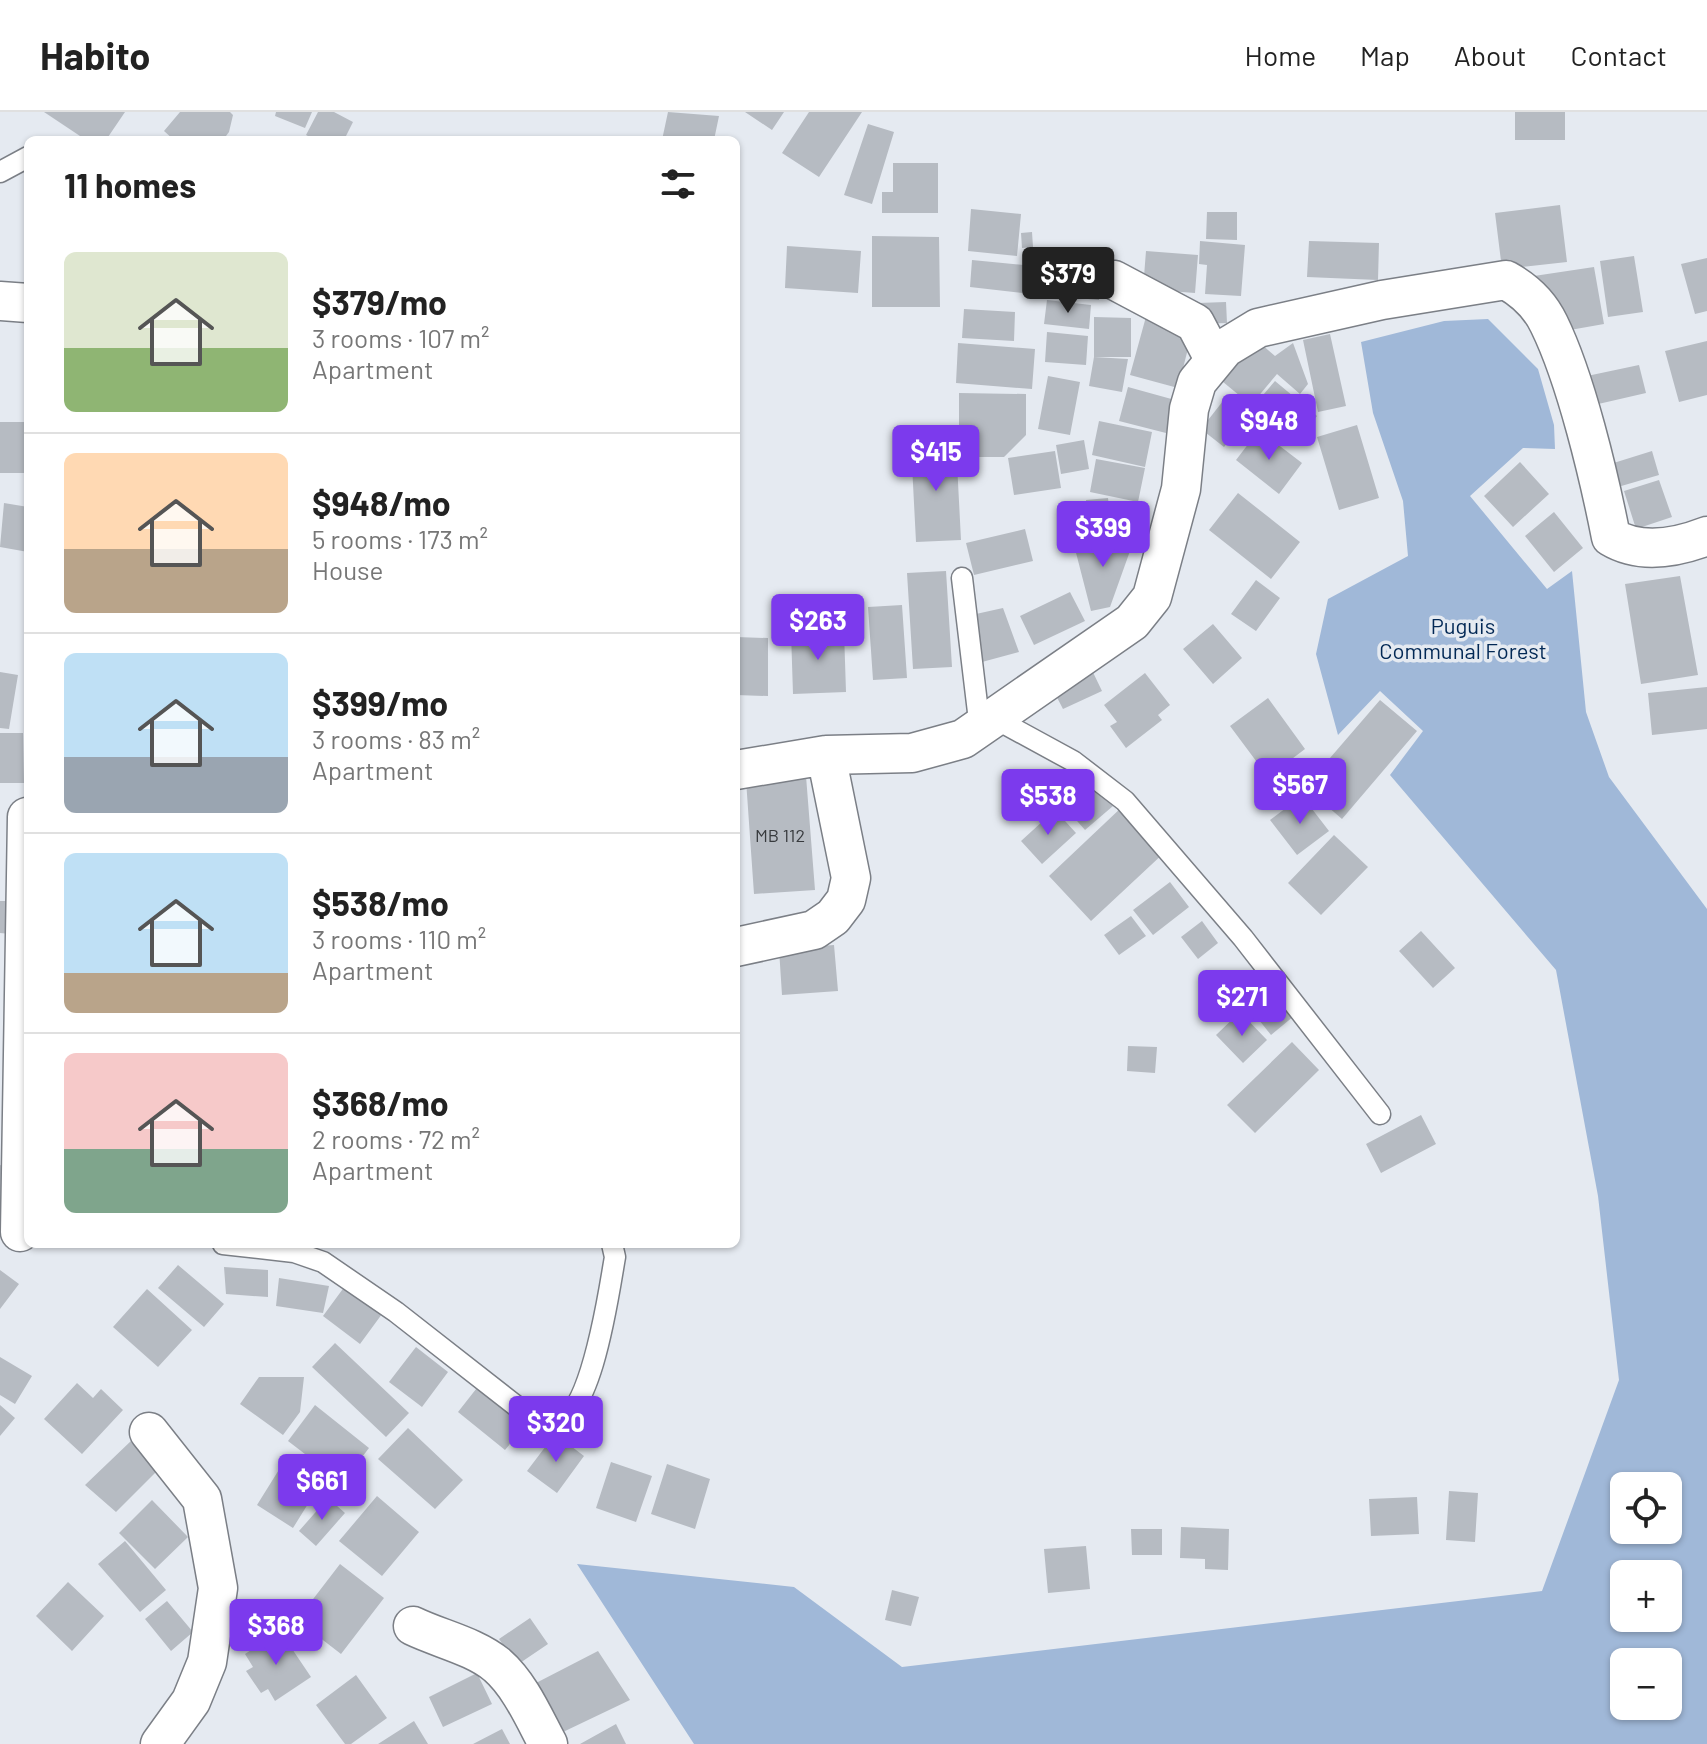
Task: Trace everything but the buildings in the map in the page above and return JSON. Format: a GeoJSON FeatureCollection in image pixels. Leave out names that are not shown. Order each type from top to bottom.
{"type":"FeatureCollection","features":[{"type":"Feature","properties":{"kind":"street"},"geometry":{"type":"LineString","coordinates":[[1114,280],[1195,323],[1214,359]]}},
{"type":"Feature","properties":{"kind":"street"},"geometry":{"type":"LineString","coordinates":[[740,769],[826,755],[912,753],[963,739],[1132,622],[1152,597],[1181,489],[1189,409],[1197,382],[1214,359],[1238,338],[1258,328],[1395,297],[1506,280],[1529,296],[1553,333],[1581,420],[1611,537],[1624,545],[1659,549],[1685,545],[1707,536]]}},
{"type":"Feature","properties":{"kind":"street"},"geometry":{"type":"LineString","coordinates":[[0,301],[24,303]]}},
{"type":"Feature","properties":{"kind":"street"},"geometry":{"type":"LineString","coordinates":[[740,946],[814,930],[833,917],[846,900],[851,878],[826,755]]}},
{"type":"Feature","properties":{"kind":"street"},"geometry":{"type":"LineString","coordinates":[[0,817],[24,817]]}},
{"type":"Feature","properties":{"kind":"street"},"geometry":{"type":"LineString","coordinates":[[20,1232],[24,1024]]}},
{"type":"Feature","properties":{"kind":"street"},"geometry":{"type":"LineString","coordinates":[[149,1432],[202,1499],[218,1588],[207,1662],[191,1701],[160,1744]]}},
{"type":"Feature","properties":{"kind":"street"},"geometry":{"type":"LineString","coordinates":[[413,1626],[473,1650],[498,1666],[523,1699],[548,1744]]}},
{"type":"Feature","properties":{"kind":"lane"},"geometry":{"type":"LineString","coordinates":[[0,172],[24,159]]}},
{"type":"Feature","properties":{"kind":"lane"},"geometry":{"type":"LineString","coordinates":[[962,578],[987,723],[1073,761],[1125,801],[1243,938],[1380,1114]]}},
{"type":"Feature","properties":{"kind":"lane"},"geometry":{"type":"LineString","coordinates":[[258,1248],[294,1252],[323,1262],[396,1312],[529,1416],[545,1425],[555,1425],[563,1420],[591,1377],[615,1257],[613,1248]]}},
{"type":"Feature","properties":{"kind":"green space","name":"Puguis Communal Forest"},"geometry":{"type":"Polygon","coordinates":[[[1488,319],[1538,369],[1554,425],[1555,449],[1523,448],[1470,496],[1547,589],[1572,571],[1586,712],[1609,777],[1707,909],[1707,1744],[694,1744],[577,1564],[794,1587],[902,1667],[1542,1591],[1619,1380],[1598,1196],[1556,970],[1390,775],[1423,731],[1380,691],[1338,735],[1316,654],[1328,599],[1408,556],[1403,501],[1373,413],[1361,342],[1444,321],[1488,319]]]}}]}
